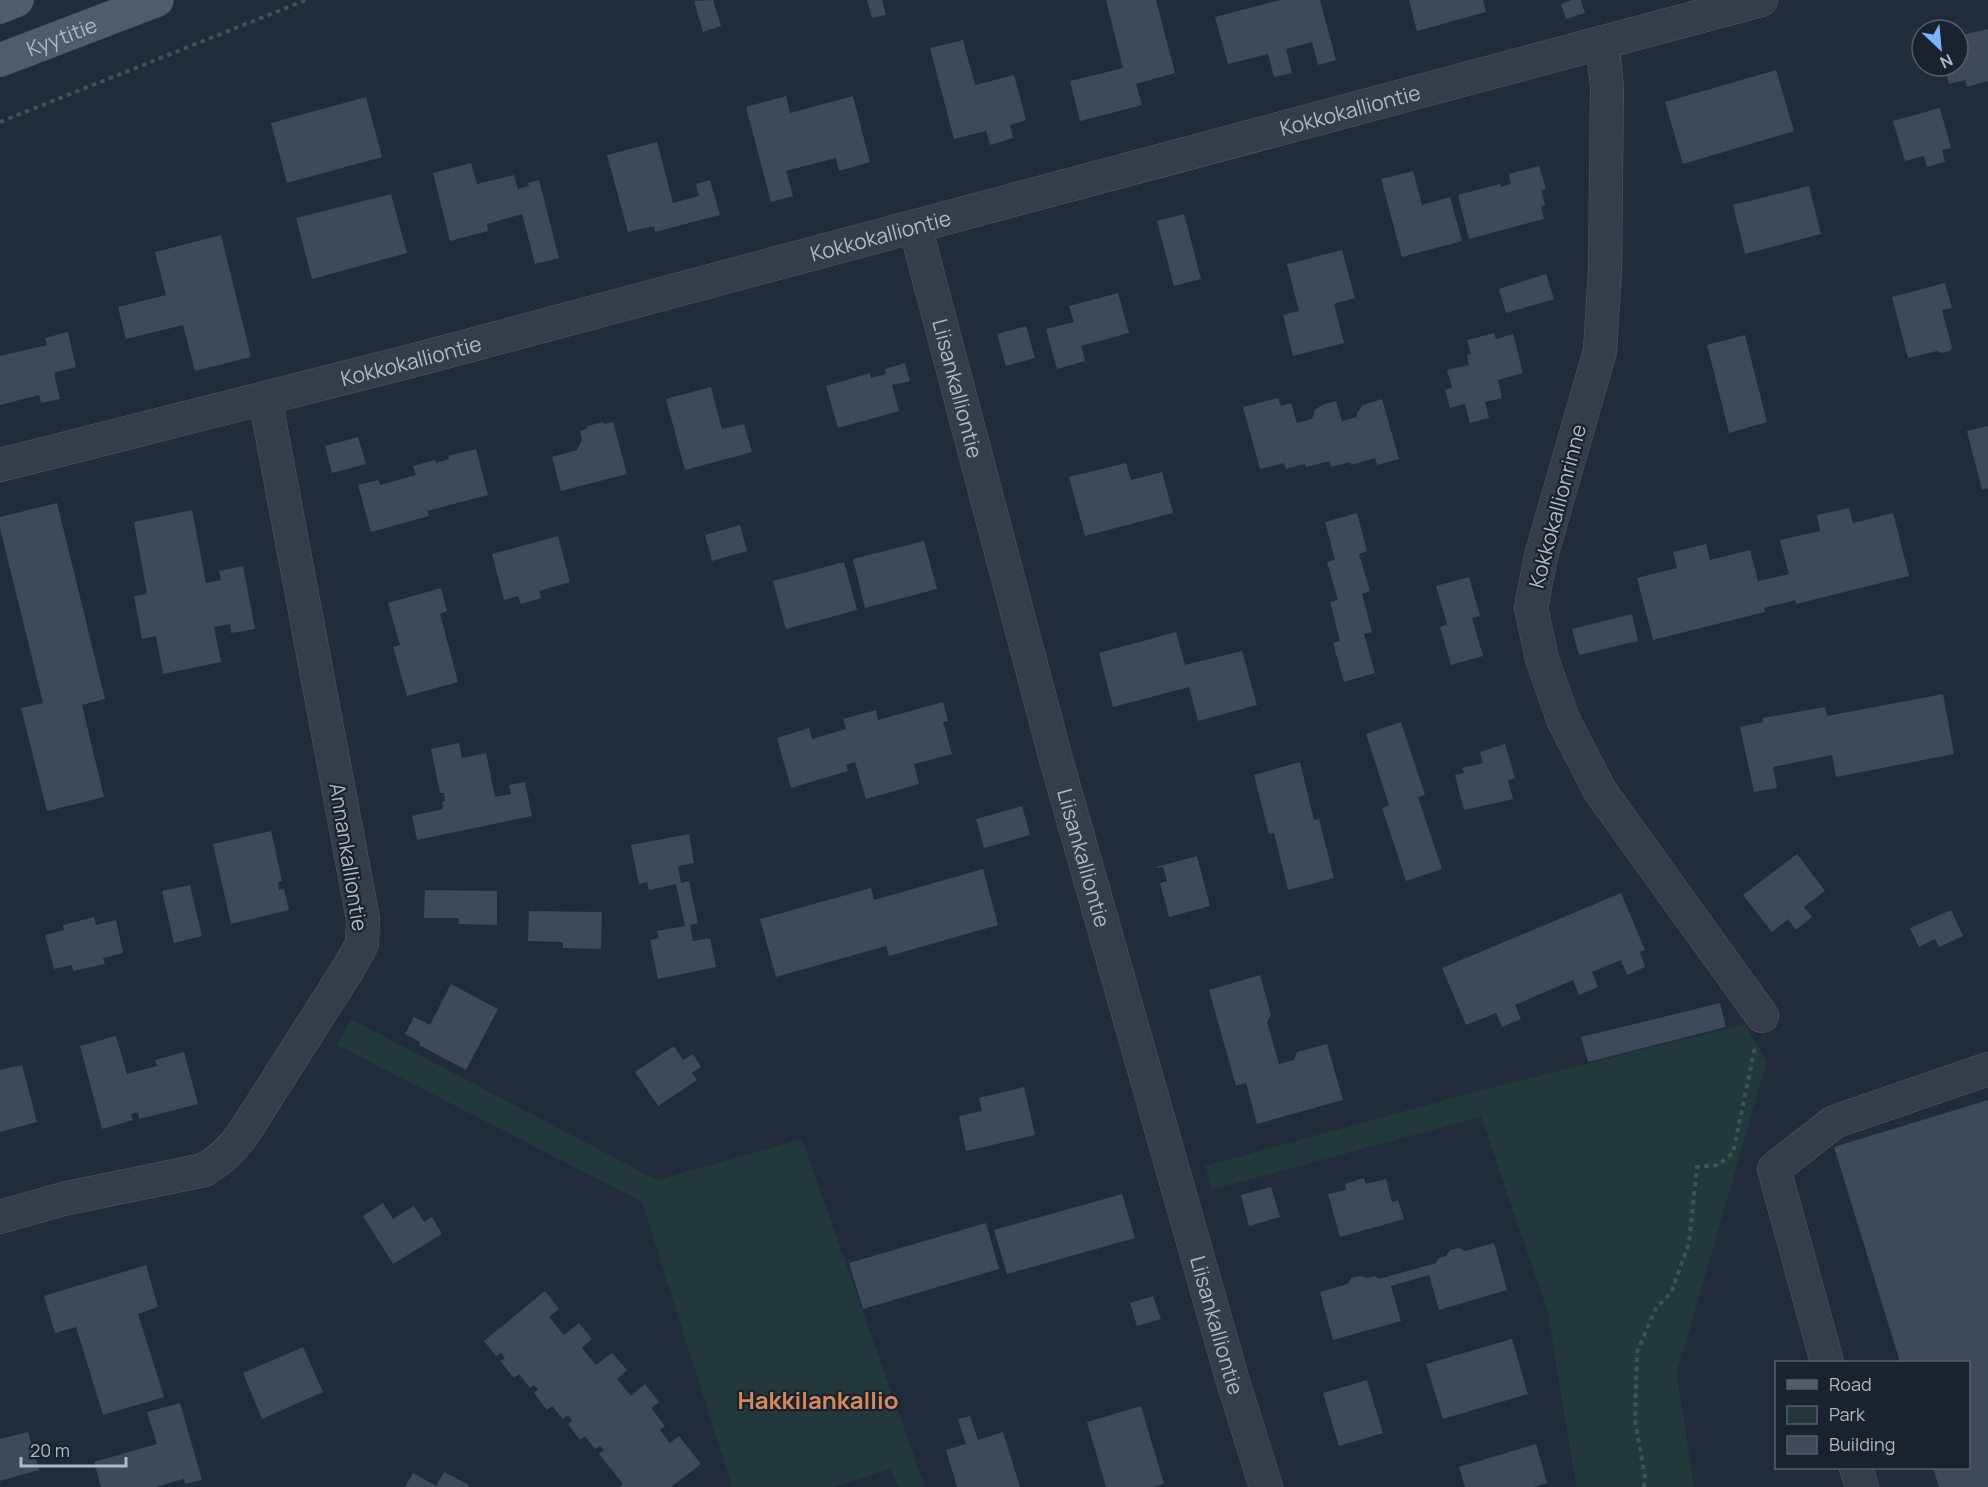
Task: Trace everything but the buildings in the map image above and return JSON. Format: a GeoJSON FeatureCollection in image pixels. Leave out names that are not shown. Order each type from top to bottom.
{"type":"FeatureCollection","features":[{"type":"Feature","properties":{"kind":"main road"},"geometry":{"type":"LineString","coordinates":[[0,7],[17,0]]}},
{"type":"Feature","properties":{"kind":"main road","name":"Kyytitie"},"geometry":{"type":"LineString","coordinates":[[0,60],[157,0]]}},
{"type":"Feature","properties":{"kind":"street","name":"Kokkokalliontie"},"geometry":{"type":"LineString","coordinates":[[0,465],[425,358],[1761,0]]}},
{"type":"Feature","properties":{"kind":"street","name":"Kokkokallionrinne"},"geometry":{"type":"LineString","coordinates":[[1602,42],[1607,97],[1605,270],[1600,351],[1541,556],[1532,608],[1542,659],[1563,719],[1600,791],[1762,1016]]}},
{"type":"Feature","properties":{"kind":"street","name":"Liisankalliontie"},"geometry":{"type":"LineString","coordinates":[[915,226],[1057,763],[1232,1378],[1266,1487]]}},
{"type":"Feature","properties":{"kind":"street","name":"Annankalliontie"},"geometry":{"type":"LineString","coordinates":[[0,1217],[63,1199],[204,1170],[216,1163],[230,1151],[243,1134],[362,944],[363,919],[265,398]]}},
{"type":"Feature","properties":{"kind":"street"},"geometry":{"type":"LineString","coordinates":[[1827,1361],[1774,1169],[1834,1122],[1988,1069]]}},
{"type":"Feature","properties":{"kind":"street"},"geometry":{"type":"LineString","coordinates":[[1858,1469],[1862,1487]]}},
{"type":"Feature","properties":{"kind":"path"},"geometry":{"type":"LineString","coordinates":[[0,122],[306,0]]}},
{"type":"Feature","properties":{"kind":"path"},"geometry":{"type":"LineString","coordinates":[[1644,1487],[1645,1477],[1635,1420],[1637,1352],[1656,1308],[1671,1293],[1689,1243],[1697,1167],[1718,1165],[1733,1153],[1762,1016]]}},
{"type":"Feature","properties":{"kind":"green space"},"geometry":{"type":"Polygon","coordinates":[[[351,1019],[657,1180],[802,1139],[925,1487],[898,1487],[891,1469],[834,1487],[732,1487],[642,1202],[337,1045],[351,1019]]]}},
{"type":"Feature","properties":{"kind":"green space"},"geometry":{"type":"Polygon","coordinates":[[[1745,1024],[1767,1061],[1677,1373],[1694,1487],[1576,1487],[1548,1313],[1481,1117],[1211,1190],[1205,1166],[1474,1092],[1745,1024]]]}},
{"type":"Feature","properties":{"kind":"district","name":"Hakkilankallio"},"geometry":{"type":"Point","coordinates":[818,1399]}}]}
